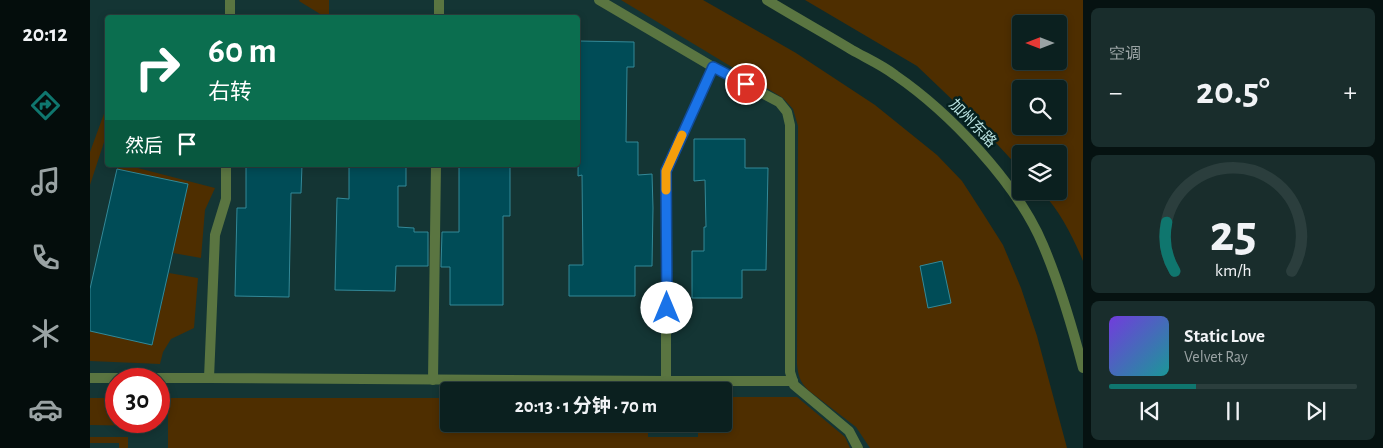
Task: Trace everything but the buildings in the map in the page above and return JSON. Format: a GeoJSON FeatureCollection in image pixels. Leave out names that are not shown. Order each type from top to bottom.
{"type":"FeatureCollection","features":[{"type":"Feature","properties":{"kind":"street"},"geometry":{"type":"LineString","coordinates":[[230,0],[230,15]]}},
{"type":"Feature","properties":{"kind":"street"},"geometry":{"type":"LineString","coordinates":[[438,15],[439,0]]}},
{"type":"Feature","properties":{"kind":"street"},"geometry":{"type":"LineString","coordinates":[[599,0],[713,67],[778,102],[787,112],[790,125],[790,372],[794,385],[849,431],[858,448]]}},
{"type":"Feature","properties":{"kind":"street","name":"加州东路"},"geometry":{"type":"LineString","coordinates":[[767,0],[894,74],[937,108],[986,159],[1013,192],[1043,244],[1070,317],[1083,368]]}},
{"type":"Feature","properties":{"kind":"street"},"geometry":{"type":"LineString","coordinates":[[666,381],[666,171],[713,67]]}},
{"type":"Feature","properties":{"kind":"street"},"geometry":{"type":"LineString","coordinates":[[209,378],[215,235],[226,199],[226,167]]}},
{"type":"Feature","properties":{"kind":"street"},"geometry":{"type":"LineString","coordinates":[[434,380],[436,167]]}},
{"type":"Feature","properties":{"kind":"street"},"geometry":{"type":"LineString","coordinates":[[90,378],[793,381]]}},
{"type":"Feature","properties":{"kind":"shaded area"},"geometry":{"type":"Polygon","coordinates":[[[90,0],[655,0],[783,74],[1033,448],[90,448],[90,0]]]}},
{"type":"Feature","properties":{"kind":"shaded area"},"geometry":{"type":"Polygon","coordinates":[[[329,0],[329,15],[322,15],[299,1],[329,0]]]}},
{"type":"Feature","properties":{"kind":"shaded area"},"geometry":{"type":"Polygon","coordinates":[[[621,0],[703,0],[796,53],[875,105],[937,155],[962,181],[1003,245],[1021,288],[1037,336],[1067,448],[870,448],[856,427],[808,390],[800,378],[797,364],[798,126],[793,109],[783,98],[621,0]]]}},
{"type":"Feature","properties":{"kind":"shaded area"},"geometry":{"type":"Polygon","coordinates":[[[805,0],[1083,0],[1083,261],[1065,224],[1048,200],[1067,200],[1067,145],[1012,145],[1012,160],[985,131],[917,66],[805,0]]]}},
{"type":"Feature","properties":{"kind":"shaded area"},"geometry":{"type":"Polygon","coordinates":[[[105,111],[105,139],[90,185],[90,152],[105,111]]]}},
{"type":"Feature","properties":{"kind":"shaded area"},"geometry":{"type":"Polygon","coordinates":[[[118,167],[134,167],[215,188],[205,210],[201,258],[173,253],[188,185],[117,169],[118,167]]]}},
{"type":"Feature","properties":{"kind":"shaded area"},"geometry":{"type":"Polygon","coordinates":[[[169,273],[198,278],[194,328],[171,339],[163,352],[160,364],[90,361],[90,331],[152,345],[169,273]]]}},
{"type":"Feature","properties":{"kind":"shaded area"},"geometry":{"type":"Polygon","coordinates":[[[732,397],[797,397],[845,437],[850,448],[168,448],[170,398],[440,398],[440,432],[732,432],[732,397]],[[648,433],[648,437],[698,437],[698,433],[648,433]]]}},
{"type":"Feature","properties":{"kind":"shaded area"},"geometry":{"type":"Polygon","coordinates":[[[90,398],[105,398],[105,425],[90,425],[90,398]]]}},
{"type":"Feature","properties":{"kind":"shaded area"},"geometry":{"type":"Polygon","coordinates":[[[90,437],[128,437],[128,448],[119,448],[119,443],[90,443],[90,437]]]}},
{"type":"Feature","properties":{"kind":"slow traffic"},"geometry":{"type":"LineString","coordinates":[[666,190],[666,171],[682,135]]}},
{"type":"Feature","properties":{"kind":"route"},"geometry":{"type":"LineString","coordinates":[[667,308],[666,171],[713,67],[746,84]]}}]}
